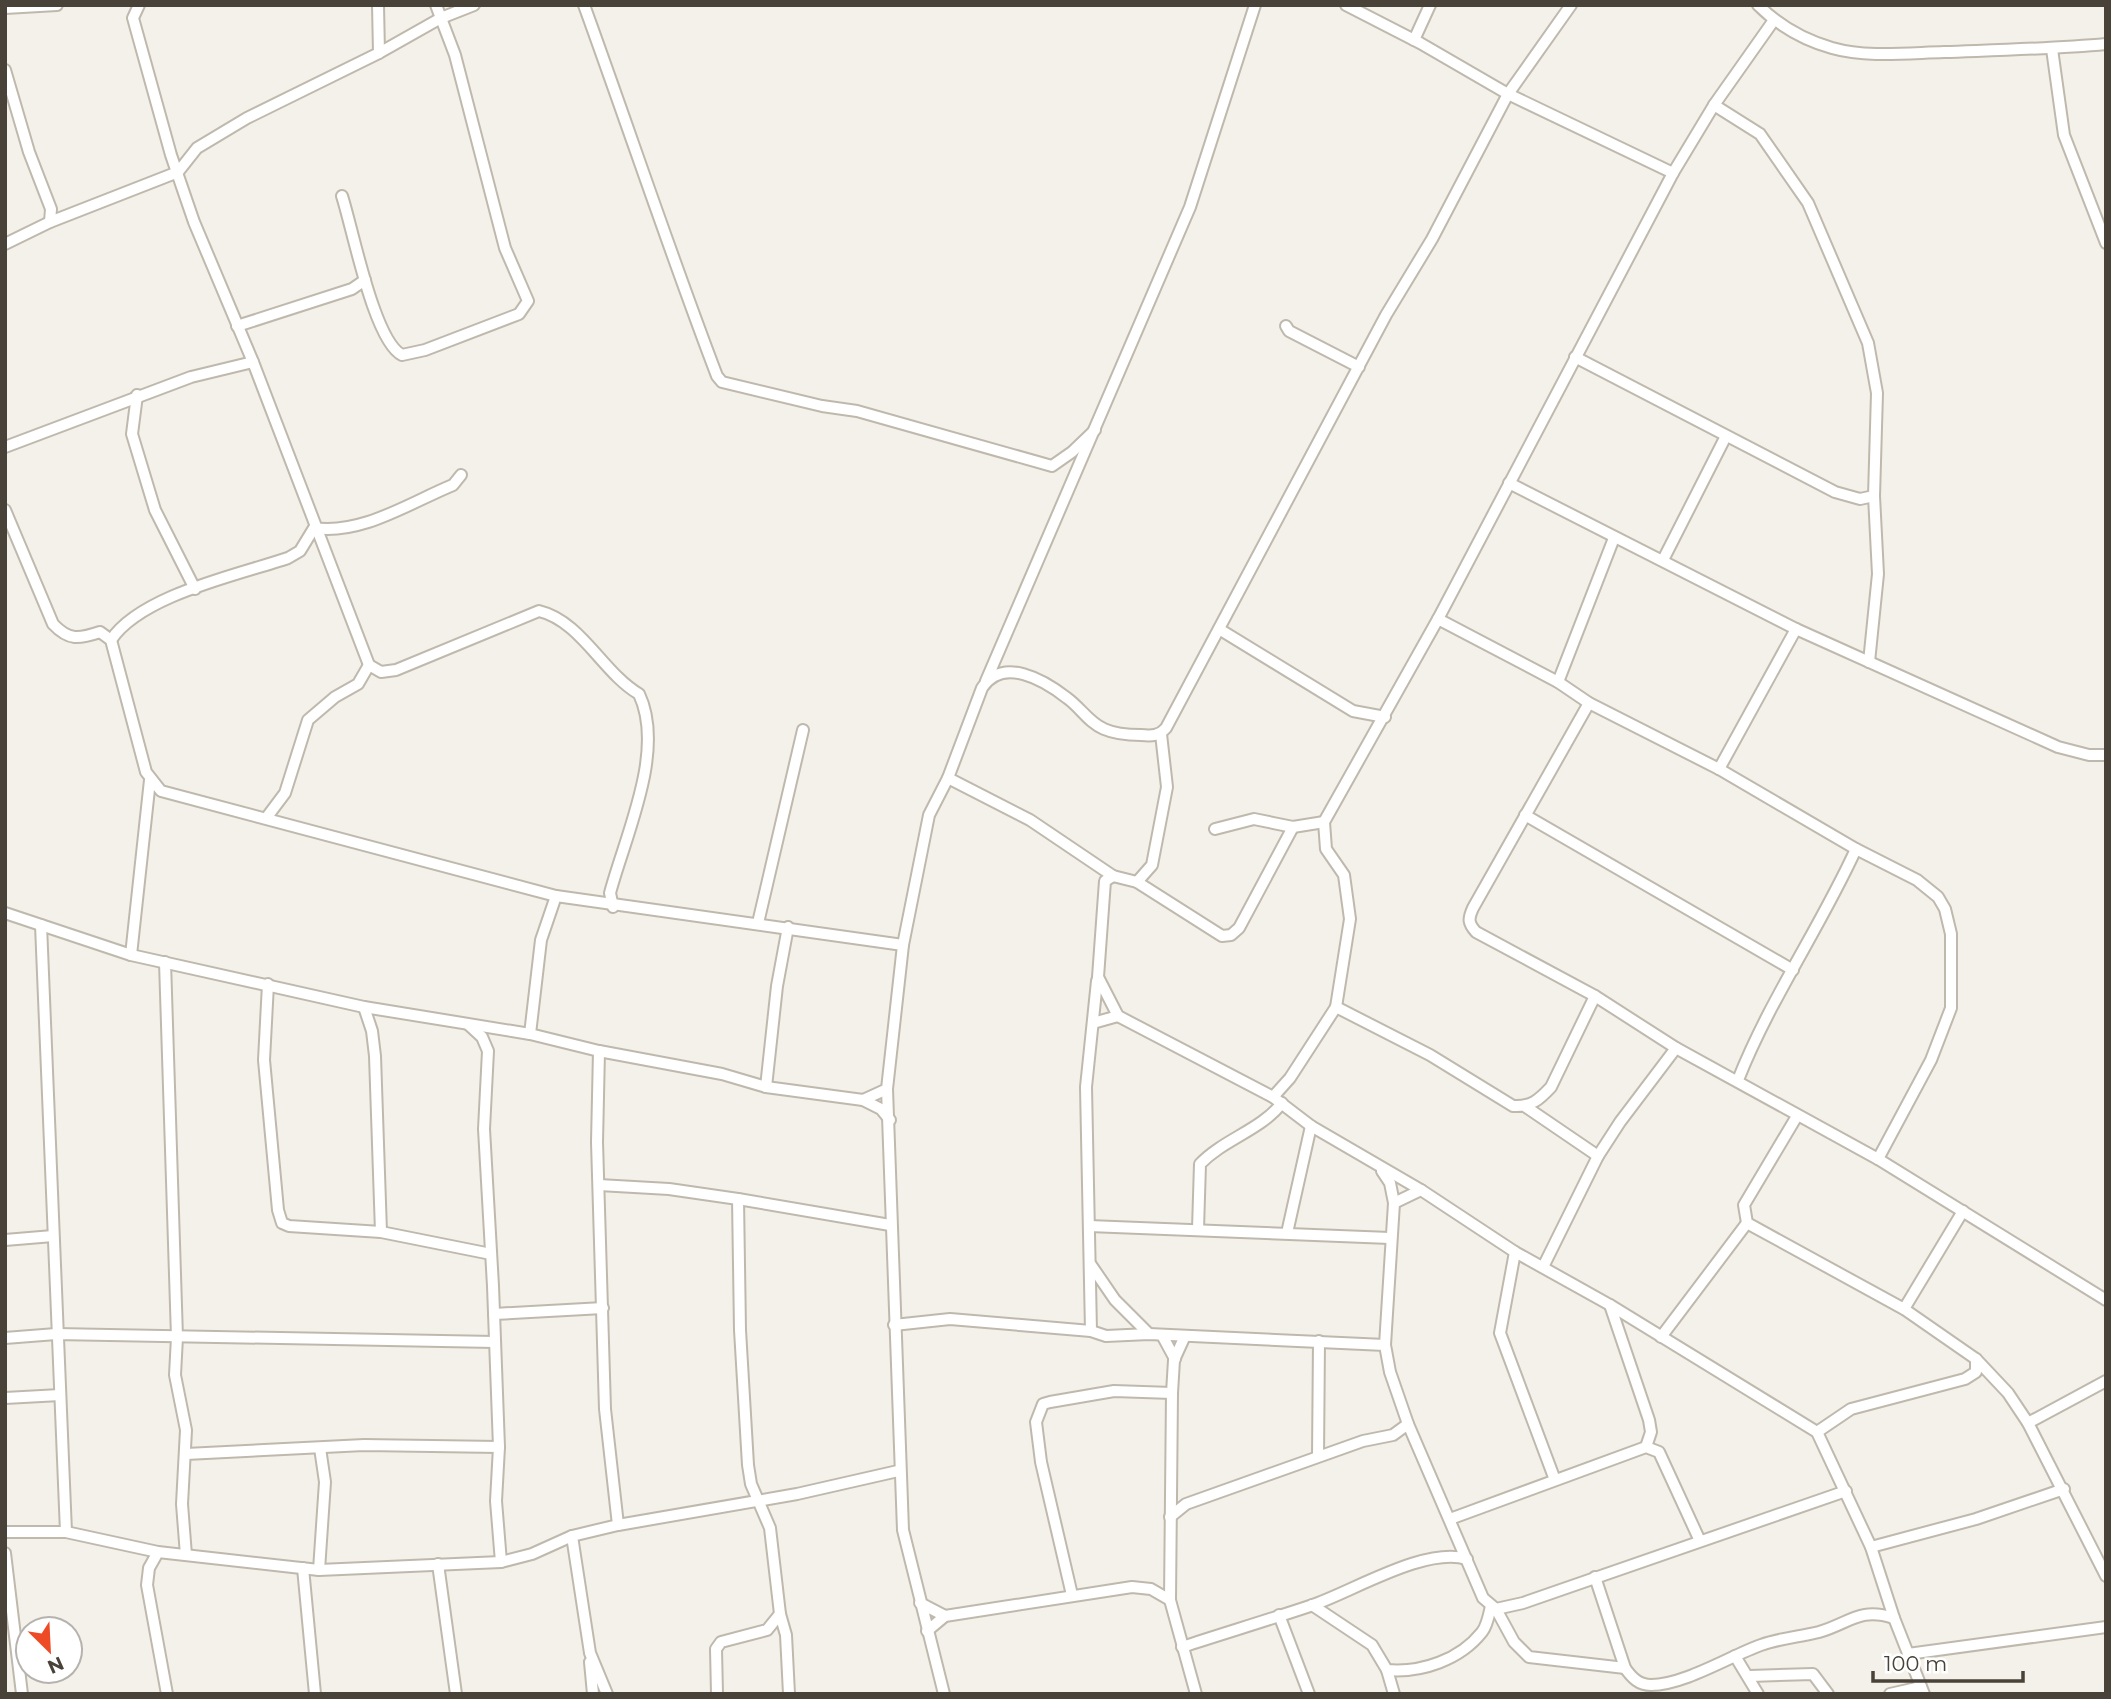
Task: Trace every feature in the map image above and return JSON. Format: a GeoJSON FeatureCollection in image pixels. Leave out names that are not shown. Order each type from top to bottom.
{"type":"FeatureCollection","features":[{"type":"Feature","properties":{"kind":"street"},"geometry":{"type":"LineString","coordinates":[[5,8],[57,5]]}},
{"type":"Feature","properties":{"kind":"street"},"geometry":{"type":"LineString","coordinates":[[139,5],[132,18],[171,155],[194,222],[253,362],[314,528],[369,665],[381,672],[396,670],[540,611],[566,625],[623,685],[639,694],[645,712],[648,753],[610,893],[613,907]]}},
{"type":"Feature","properties":{"kind":"street"},"geometry":{"type":"LineString","coordinates":[[378,5],[379,53]]}},
{"type":"Feature","properties":{"kind":"street"},"geometry":{"type":"LineString","coordinates":[[342,196],[365,280],[385,338],[393,350],[402,355],[425,350],[519,314],[528,301],[505,248],[459,68],[436,5]]}},
{"type":"Feature","properties":{"kind":"street"},"geometry":{"type":"LineString","coordinates":[[5,244],[50,222],[178,172],[188,156],[247,118],[379,53],[441,18],[474,5]]}},
{"type":"Feature","properties":{"kind":"street"},"geometry":{"type":"LineString","coordinates":[[584,5],[629,129],[663,235],[717,376],[722,382],[822,406],[857,411],[1052,466],[1072,453],[1095,429]]}},
{"type":"Feature","properties":{"kind":"street"},"geometry":{"type":"LineString","coordinates":[[944,1694],[902,1530],[898,1471],[890,1225],[890,1120],[887,1089],[903,944],[929,815],[948,778],[986,681],[1196,191],[1255,5]]}},
{"type":"Feature","properties":{"kind":"street"},"geometry":{"type":"LineString","coordinates":[[1346,5],[1508,94],[1672,173]]}},
{"type":"Feature","properties":{"kind":"street"},"geometry":{"type":"LineString","coordinates":[[1414,40],[1430,5]]}},
{"type":"Feature","properties":{"kind":"street"},"geometry":{"type":"LineString","coordinates":[[1758,5],[1773,20],[1793,33],[1832,48],[1865,53],[2052,49],[2106,44]]}},
{"type":"Feature","properties":{"kind":"street"},"geometry":{"type":"LineString","coordinates":[[1137,882],[1152,864],[1167,787],[1160,734],[1508,94],[1568,6]]}},
{"type":"Feature","properties":{"kind":"street"},"geometry":{"type":"LineString","coordinates":[[1198,1229],[1200,1164],[1220,1146],[1260,1124],[1336,1007],[1350,919],[1345,876],[1325,849],[1324,822],[1438,620],[1672,173],[1714,105],[1773,20]]}},
{"type":"Feature","properties":{"kind":"street"},"geometry":{"type":"LineString","coordinates":[[2052,49],[2064,135],[2102,224],[2106,243]]}},
{"type":"Feature","properties":{"kind":"street"},"geometry":{"type":"LineString","coordinates":[[5,70],[29,152],[51,209],[50,222]]}},
{"type":"Feature","properties":{"kind":"street"},"geometry":{"type":"LineString","coordinates":[[1714,105],[1753,128],[1767,142],[1817,219],[1872,358],[1877,393],[1874,496],[1878,574],[1869,662]]}},
{"type":"Feature","properties":{"kind":"street"},"geometry":{"type":"LineString","coordinates":[[171,155],[188,156]]}},
{"type":"Feature","properties":{"kind":"street"},"geometry":{"type":"LineString","coordinates":[[237,326],[352,289],[365,280]]}},
{"type":"Feature","properties":{"kind":"street"},"geometry":{"type":"LineString","coordinates":[[1286,326],[1289,331],[1359,367]]}},
{"type":"Feature","properties":{"kind":"street"},"geometry":{"type":"LineString","coordinates":[[1576,357],[1835,492],[1860,499],[1874,496]]}},
{"type":"Feature","properties":{"kind":"street"},"geometry":{"type":"LineString","coordinates":[[5,447],[137,395],[191,377],[253,362]]}},
{"type":"Feature","properties":{"kind":"street"},"geometry":{"type":"LineString","coordinates":[[137,395],[132,434],[155,510],[195,589]]}},
{"type":"Feature","properties":{"kind":"street"},"geometry":{"type":"LineString","coordinates":[[1663,560],[1726,436]]}},
{"type":"Feature","properties":{"kind":"street"},"geometry":{"type":"LineString","coordinates":[[314,528],[333,531],[356,527],[453,485],[461,475]]}},
{"type":"Feature","properties":{"kind":"street"},"geometry":{"type":"LineString","coordinates":[[1509,482],[1796,629],[2058,747],[2090,755],[2106,755]]}},
{"type":"Feature","properties":{"kind":"street"},"geometry":{"type":"LineString","coordinates":[[5,510],[53,624],[64,635],[73,639],[100,632],[111,640],[150,780],[131,955]]}},
{"type":"Feature","properties":{"kind":"street"},"geometry":{"type":"LineString","coordinates":[[111,640],[126,621],[195,589],[288,558],[300,551],[314,528]]}},
{"type":"Feature","properties":{"kind":"street"},"geometry":{"type":"LineString","coordinates":[[1558,682],[1614,538]]}},
{"type":"Feature","properties":{"kind":"street"},"geometry":{"type":"LineString","coordinates":[[1438,620],[1558,682],[1589,703],[1720,769],[1929,889],[1945,909],[1951,934],[1951,1008],[1931,1060],[1878,1159]]}},
{"type":"Feature","properties":{"kind":"street"},"geometry":{"type":"LineString","coordinates":[[1219,629],[1304,678],[1353,711],[1385,717]]}},
{"type":"Feature","properties":{"kind":"street"},"geometry":{"type":"LineString","coordinates":[[1720,769],[1796,629]]}},
{"type":"Feature","properties":{"kind":"street"},"geometry":{"type":"LineString","coordinates":[[267,817],[281,800],[308,720],[335,697],[358,684],[369,665]]}},
{"type":"Feature","properties":{"kind":"street"},"geometry":{"type":"LineString","coordinates":[[986,681],[1006,671],[1019,672],[1068,698],[1105,730],[1132,735],[1160,734]]}},
{"type":"Feature","properties":{"kind":"street"},"geometry":{"type":"LineString","coordinates":[[1589,703],[1468,918],[1476,932],[1595,996],[1676,1048],[1878,1159],[2106,1300]]}},
{"type":"Feature","properties":{"kind":"street"},"geometry":{"type":"LineString","coordinates":[[758,923],[803,730]]}},
{"type":"Feature","properties":{"kind":"street"},"geometry":{"type":"LineString","coordinates":[[948,778],[1030,820],[1112,876],[1137,882],[1222,936],[1231,935],[1244,918],[1259,885],[1293,827]]}},
{"type":"Feature","properties":{"kind":"street"},"geometry":{"type":"LineString","coordinates":[[150,780],[167,792],[556,897],[613,907],[758,923],[903,944]]}},
{"type":"Feature","properties":{"kind":"street"},"geometry":{"type":"LineString","coordinates":[[149,801],[167,792]]}},
{"type":"Feature","properties":{"kind":"street"},"geometry":{"type":"LineString","coordinates":[[281,800],[293,824]]}},
{"type":"Feature","properties":{"kind":"street"},"geometry":{"type":"LineString","coordinates":[[1525,815],[1793,970]]}},
{"type":"Feature","properties":{"kind":"street"},"geometry":{"type":"LineString","coordinates":[[1215,829],[1254,819],[1293,827],[1324,822]]}},
{"type":"Feature","properties":{"kind":"street"},"geometry":{"type":"LineString","coordinates":[[1738,1080],[1757,1031],[1793,970],[1856,849]]}},
{"type":"Feature","properties":{"kind":"street"},"geometry":{"type":"LineString","coordinates":[[1091,1331],[1086,1087],[1105,881],[1112,876]]}},
{"type":"Feature","properties":{"kind":"street"},"geometry":{"type":"LineString","coordinates":[[530,1034],[541,940],[556,897]]}},
{"type":"Feature","properties":{"kind":"street"},"geometry":{"type":"LineString","coordinates":[[5,913],[131,955],[364,1007],[530,1034],[599,1051],[722,1074],[766,1087],[863,1100],[881,1109],[890,1120]]}},
{"type":"Feature","properties":{"kind":"street"},"geometry":{"type":"LineString","coordinates":[[41,925],[66,1532]]}},
{"type":"Feature","properties":{"kind":"street"},"geometry":{"type":"LineString","coordinates":[[766,1087],[777,986],[788,927]]}},
{"type":"Feature","properties":{"kind":"street"},"geometry":{"type":"LineString","coordinates":[[165,962],[177,1337],[174,1374],[186,1430],[182,1504],[186,1555]]}},
{"type":"Feature","properties":{"kind":"street"},"geometry":{"type":"LineString","coordinates":[[1098,977],[1118,1016],[1277,1100],[1311,1126],[1421,1190],[1515,1252],[1610,1305],[1817,1432],[1871,1547],[1894,1618],[1923,1690],[1890,1694]]}},
{"type":"Feature","properties":{"kind":"street"},"geometry":{"type":"LineString","coordinates":[[268,984],[264,1060],[266,1099],[278,1210],[282,1223],[289,1226],[381,1232],[491,1254]]}},
{"type":"Feature","properties":{"kind":"street"},"geometry":{"type":"LineString","coordinates":[[1526,1107],[1540,1099],[1551,1087],[1595,996]]}},
{"type":"Feature","properties":{"kind":"street"},"geometry":{"type":"LineString","coordinates":[[364,1007],[372,1031],[375,1056],[381,1232]]}},
{"type":"Feature","properties":{"kind":"street"},"geometry":{"type":"LineString","coordinates":[[1336,1007],[1430,1055],[1513,1106],[1526,1107],[1598,1156]]}},
{"type":"Feature","properties":{"kind":"street"},"geometry":{"type":"LineString","coordinates":[[1093,1023],[1118,1016]]}},
{"type":"Feature","properties":{"kind":"street"},"geometry":{"type":"LineString","coordinates":[[469,1024],[482,1037],[488,1051],[484,1129],[494,1314],[499,1447],[496,1501],[501,1562]]}},
{"type":"Feature","properties":{"kind":"street"},"geometry":{"type":"LineString","coordinates":[[1543,1267],[1598,1156],[1619,1122],[1676,1048]]}},
{"type":"Feature","properties":{"kind":"street"},"geometry":{"type":"LineString","coordinates":[[599,1051],[597,1128],[605,1409],[618,1525]]}},
{"type":"Feature","properties":{"kind":"street"},"geometry":{"type":"LineString","coordinates":[[863,1100],[887,1089]]}},
{"type":"Feature","properties":{"kind":"street"},"geometry":{"type":"LineString","coordinates":[[1661,1336],[1747,1223],[1744,1205],[1797,1116]]}},
{"type":"Feature","properties":{"kind":"street"},"geometry":{"type":"LineString","coordinates":[[1286,1233],[1311,1126]]}},
{"type":"Feature","properties":{"kind":"street"},"geometry":{"type":"LineString","coordinates":[[1380,1168],[1390,1183],[1394,1203],[1385,1345],[1390,1372],[1408,1424],[1483,1598],[1494,1608],[1514,1643],[1529,1657],[1628,1673]]}},
{"type":"Feature","properties":{"kind":"street"},"geometry":{"type":"LineString","coordinates":[[600,1185],[669,1189],[890,1225]]}},
{"type":"Feature","properties":{"kind":"street"},"geometry":{"type":"LineString","coordinates":[[1394,1203],[1421,1190]]}},
{"type":"Feature","properties":{"kind":"street"},"geometry":{"type":"LineString","coordinates":[[738,1199],[740,1330],[748,1465],[757,1502],[769,1528],[780,1614],[786,1635],[789,1694]]}},
{"type":"Feature","properties":{"kind":"street"},"geometry":{"type":"LineString","coordinates":[[1904,1309],[1964,1211]]}},
{"type":"Feature","properties":{"kind":"street"},"geometry":{"type":"LineString","coordinates":[[1747,1223],[1904,1309],[1976,1359],[2008,1393],[2028,1423],[2106,1576]]}},
{"type":"Feature","properties":{"kind":"street"},"geometry":{"type":"LineString","coordinates":[[1089,1226],[1390,1238]]}},
{"type":"Feature","properties":{"kind":"street"},"geometry":{"type":"LineString","coordinates":[[5,1240],[53,1236]]}},
{"type":"Feature","properties":{"kind":"street"},"geometry":{"type":"LineString","coordinates":[[1515,1252],[1500,1333],[1555,1480]]}},
{"type":"Feature","properties":{"kind":"street"},"geometry":{"type":"LineString","coordinates":[[1091,1265],[1115,1300],[1149,1334]]}},
{"type":"Feature","properties":{"kind":"street"},"geometry":{"type":"LineString","coordinates":[[1610,1305],[1649,1420],[1651,1432],[1646,1447]]}},
{"type":"Feature","properties":{"kind":"street"},"geometry":{"type":"LineString","coordinates":[[494,1314],[603,1308]]}},
{"type":"Feature","properties":{"kind":"street"},"geometry":{"type":"LineString","coordinates":[[894,1325],[950,1319],[1091,1331],[1105,1336],[1149,1334],[1184,1338],[1385,1345]]}},
{"type":"Feature","properties":{"kind":"street"},"geometry":{"type":"LineString","coordinates":[[5,1339],[56,1334],[495,1342]]}},
{"type":"Feature","properties":{"kind":"street"},"geometry":{"type":"LineString","coordinates":[[1162,1335],[1175,1359]]}},
{"type":"Feature","properties":{"kind":"street"},"geometry":{"type":"LineString","coordinates":[[1184,1338],[1175,1359],[1172,1393],[1170,1600],[1196,1694]]}},
{"type":"Feature","properties":{"kind":"street"},"geometry":{"type":"LineString","coordinates":[[1318,1456],[1319,1341]]}},
{"type":"Feature","properties":{"kind":"street"},"geometry":{"type":"LineString","coordinates":[[1817,1432],[1851,1409],[1965,1379],[1976,1372],[1976,1359]]}},
{"type":"Feature","properties":{"kind":"street"},"geometry":{"type":"LineString","coordinates":[[2028,1423],[2106,1381]]}},
{"type":"Feature","properties":{"kind":"street"},"geometry":{"type":"LineString","coordinates":[[1072,1595],[1041,1462],[1037,1414],[1043,1404],[1114,1391],[1172,1393]]}},
{"type":"Feature","properties":{"kind":"street"},"geometry":{"type":"LineString","coordinates":[[5,1398],[60,1395]]}},
{"type":"Feature","properties":{"kind":"street"},"geometry":{"type":"LineString","coordinates":[[1170,1517],[1186,1504],[1363,1441],[1393,1435],[1408,1424]]}},
{"type":"Feature","properties":{"kind":"street"},"geometry":{"type":"LineString","coordinates":[[186,1454],[320,1448],[499,1447]]}},
{"type":"Feature","properties":{"kind":"street"},"geometry":{"type":"LineString","coordinates":[[1450,1519],[1646,1447],[1659,1452],[1700,1541]]}},
{"type":"Feature","properties":{"kind":"street"},"geometry":{"type":"LineString","coordinates":[[319,1570],[325,1482],[320,1448]]}},
{"type":"Feature","properties":{"kind":"street"},"geometry":{"type":"LineString","coordinates":[[5,1532],[66,1532],[158,1552],[319,1570],[501,1562],[532,1554],[572,1536],[618,1525],[757,1502],[898,1471]]}},
{"type":"Feature","properties":{"kind":"street"},"geometry":{"type":"LineString","coordinates":[[1871,1547],[1976,1519],[2064,1489]]}},
{"type":"Feature","properties":{"kind":"street"},"geometry":{"type":"LineString","coordinates":[[1494,1608],[1523,1603],[1846,1491]]}},
{"type":"Feature","properties":{"kind":"street"},"geometry":{"type":"LineString","coordinates":[[1171,1492],[1186,1504]]}},
{"type":"Feature","properties":{"kind":"street"},"geometry":{"type":"LineString","coordinates":[[572,1536],[590,1653],[593,1694]]}},
{"type":"Feature","properties":{"kind":"street"},"geometry":{"type":"LineString","coordinates":[[158,1552],[149,1567],[147,1585],[167,1694]]}},
{"type":"Feature","properties":{"kind":"street"},"geometry":{"type":"LineString","coordinates":[[5,1553],[22,1694]]}},
{"type":"Feature","properties":{"kind":"street"},"geometry":{"type":"LineString","coordinates":[[1182,1647],[1312,1605],[1429,1559],[1453,1555],[1467,1559]]}},
{"type":"Feature","properties":{"kind":"street"},"geometry":{"type":"LineString","coordinates":[[438,1564],[456,1694]]}},
{"type":"Feature","properties":{"kind":"street"},"geometry":{"type":"LineString","coordinates":[[303,1568],[315,1694]]}},
{"type":"Feature","properties":{"kind":"street"},"geometry":{"type":"LineString","coordinates":[[1595,1577],[1628,1673],[1643,1691],[1780,1639],[1820,1632],[1863,1613],[1874,1612],[1894,1618]]}},
{"type":"Feature","properties":{"kind":"street"},"geometry":{"type":"LineString","coordinates":[[927,1631],[945,1616],[1132,1587],[1151,1589],[1170,1600]]}},
{"type":"Feature","properties":{"kind":"street"},"geometry":{"type":"LineString","coordinates":[[920,1603],[945,1616]]}},
{"type":"Feature","properties":{"kind":"street"},"geometry":{"type":"LineString","coordinates":[[1312,1605],[1372,1646],[1387,1670],[1394,1694]]}},
{"type":"Feature","properties":{"kind":"street"},"geometry":{"type":"LineString","coordinates":[[1387,1670],[1406,1672],[1453,1657],[1484,1630],[1494,1608]]}},
{"type":"Feature","properties":{"kind":"street"},"geometry":{"type":"LineString","coordinates":[[717,1694],[716,1649],[721,1642],[767,1630],[780,1614]]}},
{"type":"Feature","properties":{"kind":"street"},"geometry":{"type":"LineString","coordinates":[[1279,1615],[1310,1694]]}},
{"type":"Feature","properties":{"kind":"street"},"geometry":{"type":"LineString","coordinates":[[1908,1654],[2106,1627]]}},
{"type":"Feature","properties":{"kind":"street"},"geometry":{"type":"LineString","coordinates":[[590,1653],[607,1694]]}},
{"type":"Feature","properties":{"kind":"street"},"geometry":{"type":"LineString","coordinates":[[1735,1656],[1750,1676],[1758,1694]]}},
{"type":"Feature","properties":{"kind":"street"},"geometry":{"type":"LineString","coordinates":[[1750,1676],[1813,1674],[1828,1694]]}}]}
